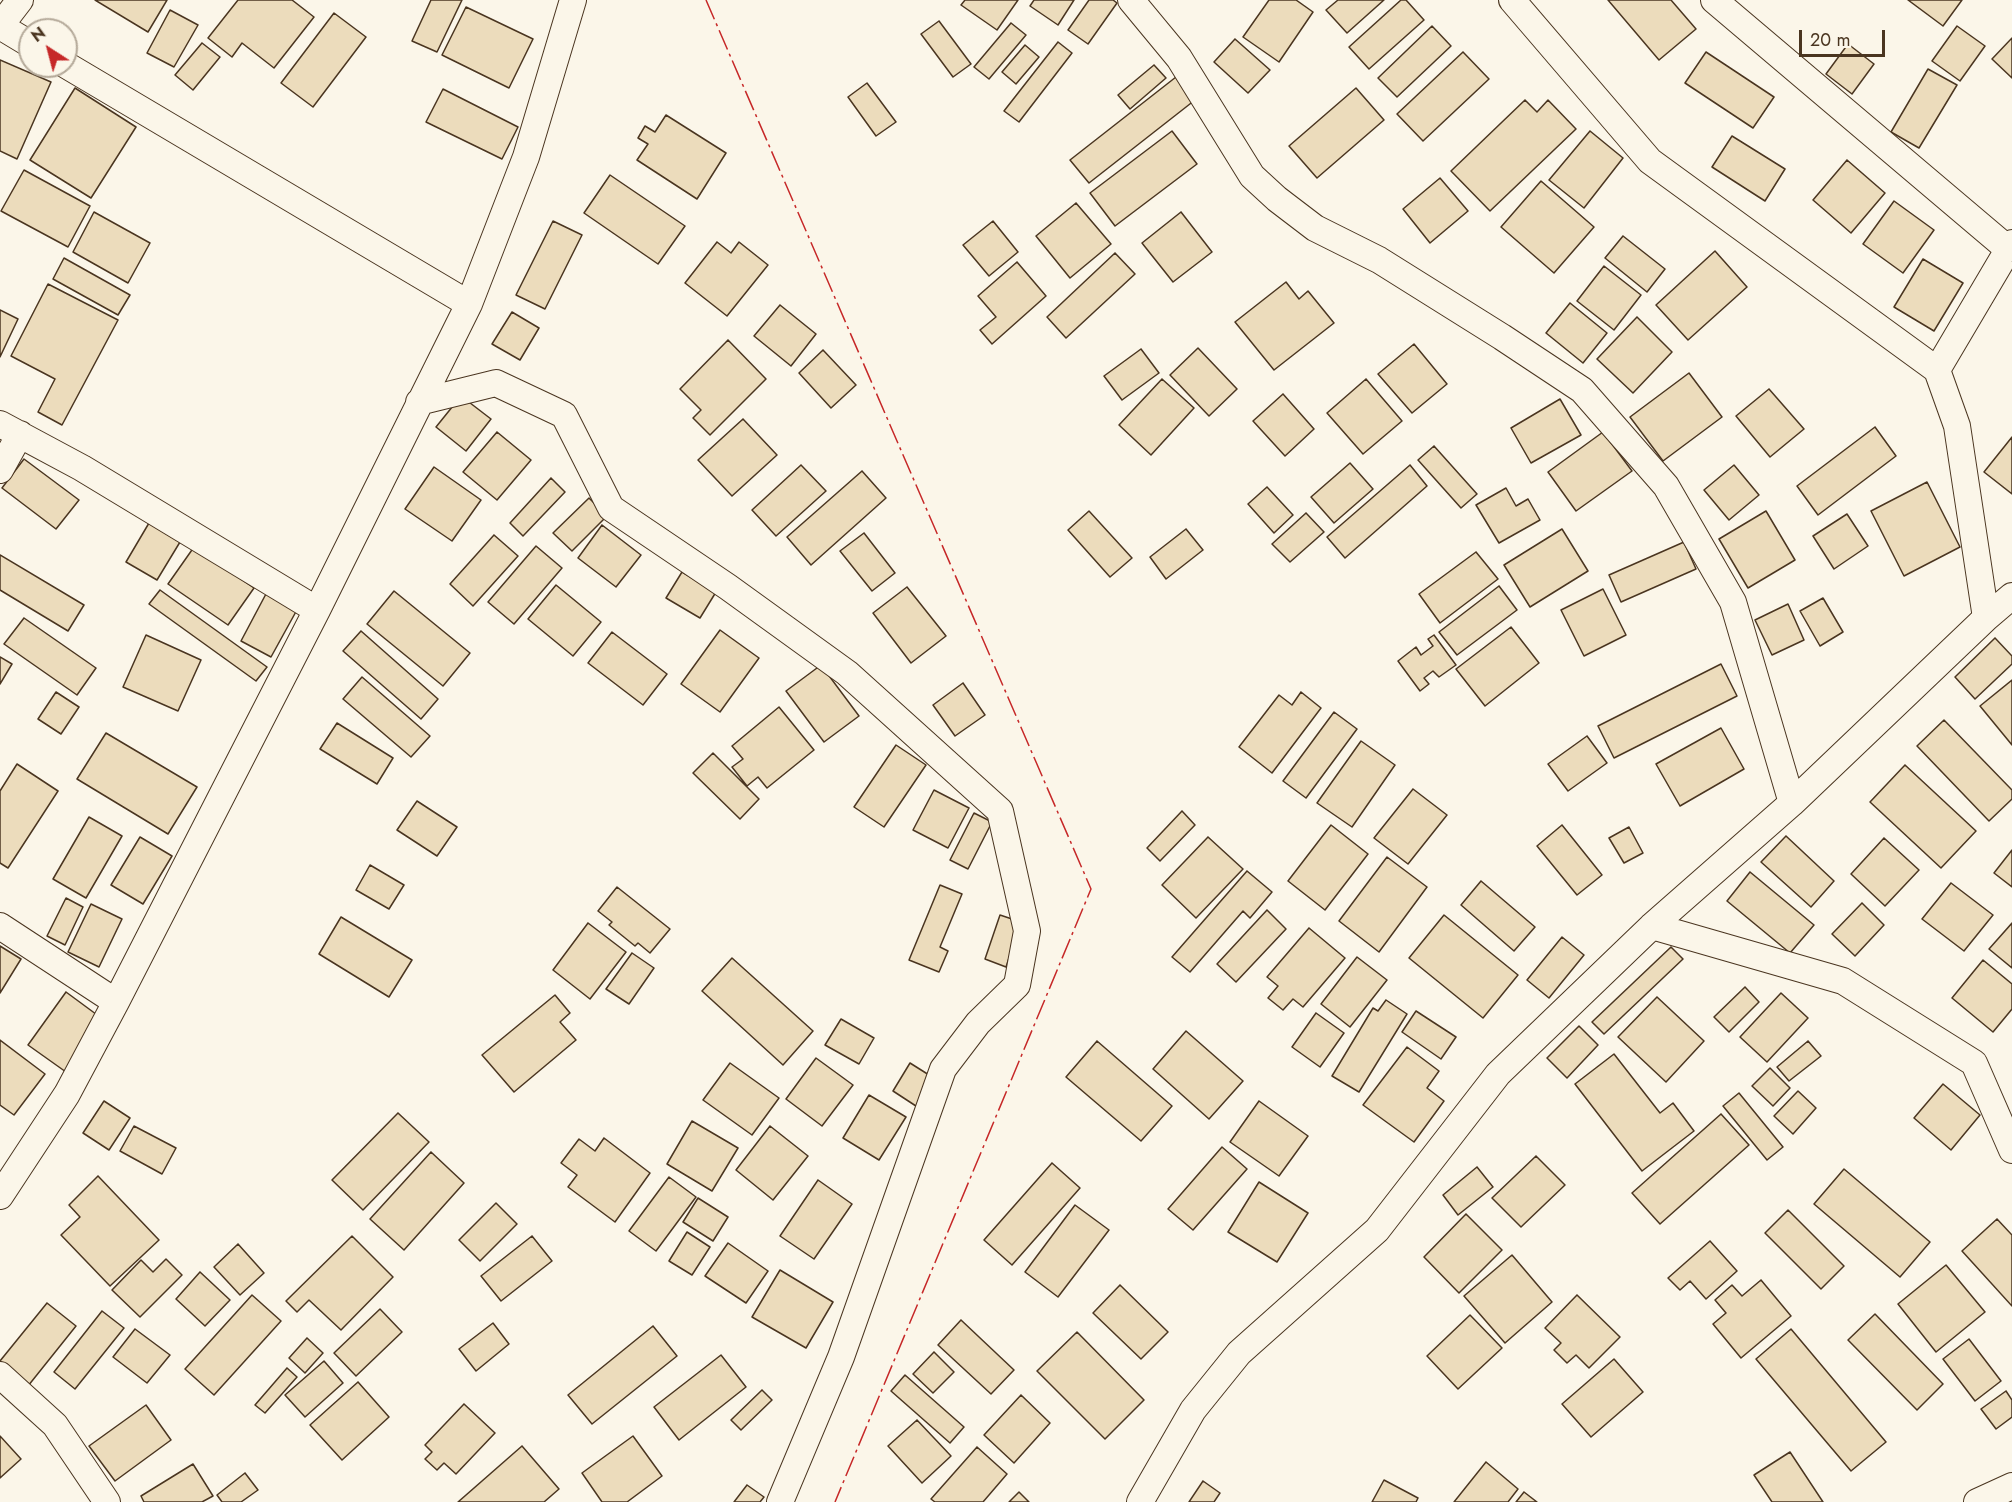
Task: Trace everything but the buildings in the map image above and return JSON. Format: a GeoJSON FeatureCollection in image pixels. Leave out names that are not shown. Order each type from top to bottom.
{"type":"FeatureCollection","features":[{"type":"Feature","properties":{"kind":"street"},"geometry":{"type":"LineString","coordinates":[[18,37],[0,26],[20,0]]}},
{"type":"Feature","properties":{"kind":"street"},"geometry":{"type":"LineString","coordinates":[[0,1196],[67,1094],[116,1002],[317,610],[469,304],[526,157],[573,0]]}},
{"type":"Feature","properties":{"kind":"street"},"geometry":{"type":"LineString","coordinates":[[1131,0],[1179,58],[1252,176],[1277,200],[1315,228],[1379,260],[1582,390],[1666,486],[1733,602],[1792,803]]}},
{"type":"Feature","properties":{"kind":"street"},"geometry":{"type":"LineString","coordinates":[[1512,0],[1650,161],[1936,370],[1957,426],[1986,618]]}},
{"type":"Feature","properties":{"kind":"street"},"geometry":{"type":"LineString","coordinates":[[1714,0],[2010,246],[1936,370]]}},
{"type":"Feature","properties":{"kind":"street"},"geometry":{"type":"LineString","coordinates":[[78,72],[469,304]]}},
{"type":"Feature","properties":{"kind":"street"},"geometry":{"type":"LineString","coordinates":[[419,402],[496,383],[564,415],[611,508],[728,586],[847,673],[1000,811],[1027,931],[1017,985],[978,1023],[943,1069],[841,1357],[780,1502]]}},
{"type":"Feature","properties":{"kind":"street"},"geometry":{"type":"LineString","coordinates":[[0,470],[10,429],[82,468],[317,610]]}},
{"type":"Feature","properties":{"kind":"street"},"geometry":{"type":"LineString","coordinates":[[1140,1502],[1193,1410],[1239,1353],[1377,1230],[1498,1074],[1652,926],[1792,803],[2012,596]]}},
{"type":"Feature","properties":{"kind":"street"},"geometry":{"type":"LineString","coordinates":[[0,926],[116,1002]]}},
{"type":"Feature","properties":{"kind":"street"},"geometry":{"type":"LineString","coordinates":[[1652,926],[1843,981],[1974,1063],[2012,1150]]}},
{"type":"Feature","properties":{"kind":"street"},"geometry":{"type":"LineString","coordinates":[[0,1375],[55,1425],[107,1502]]}},
{"type":"Feature","properties":{"kind":"street"},"geometry":{"type":"LineString","coordinates":[[1977,1502],[2012,1486]]}},
{"type":"Feature","properties":{"kind":"power"},"geometry":{"type":"LineString","coordinates":[[706,0],[1091,889],[835,1502]]}}]}
